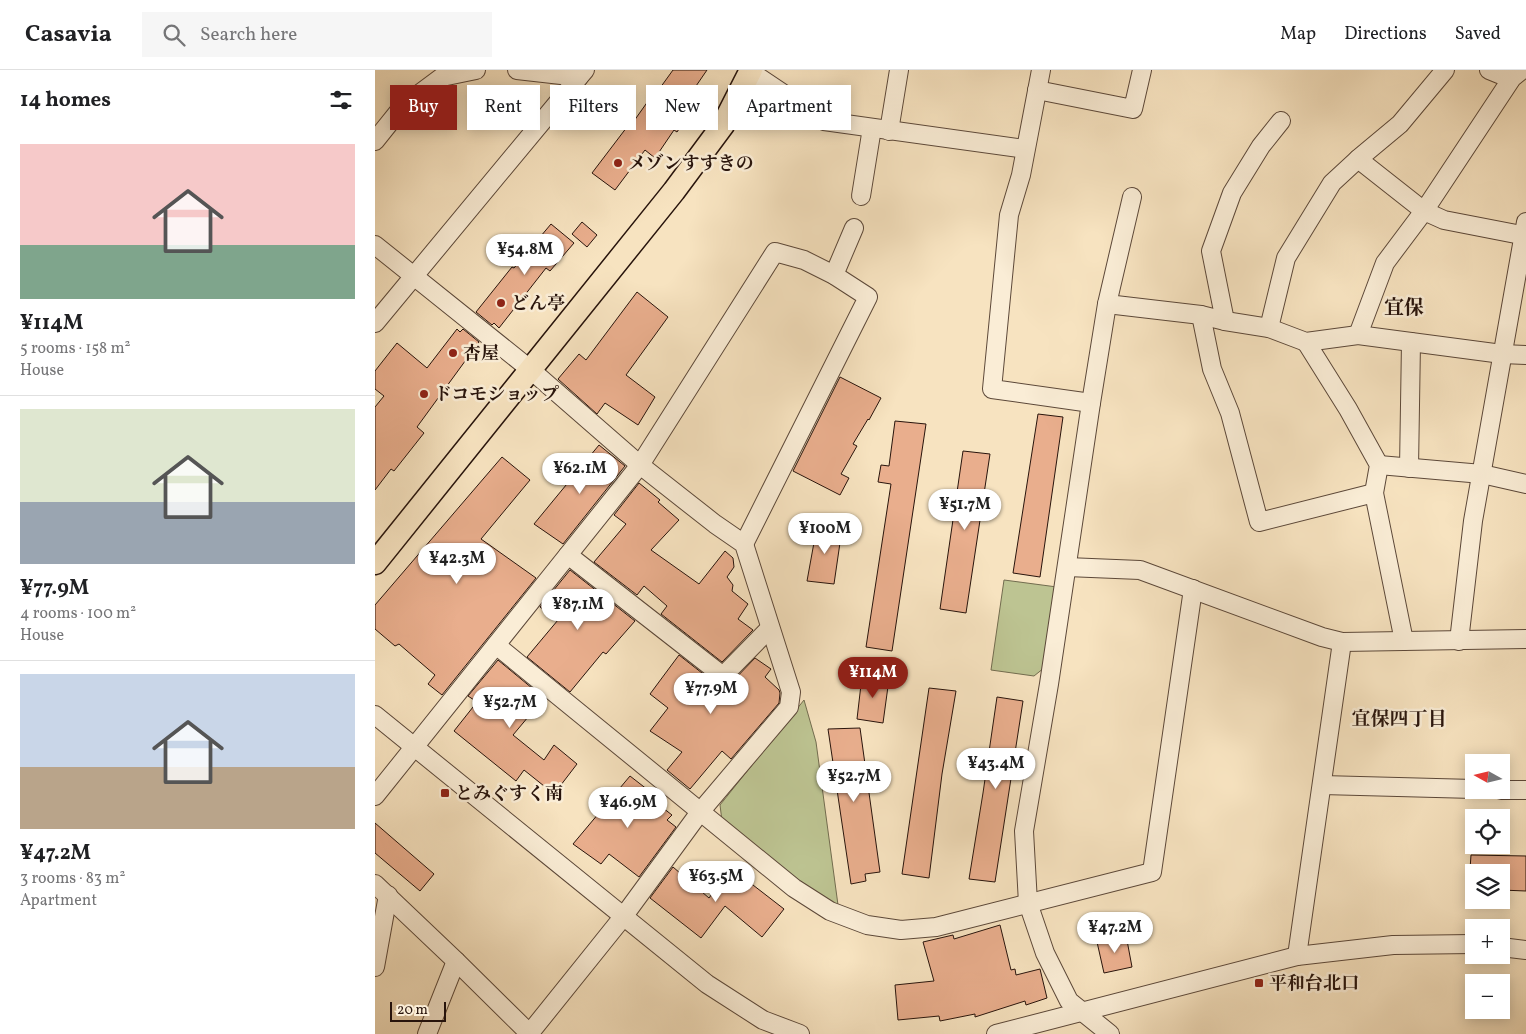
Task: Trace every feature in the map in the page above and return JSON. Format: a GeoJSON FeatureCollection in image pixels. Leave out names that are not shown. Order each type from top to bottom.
{"type":"FeatureCollection","features":[{"type":"Feature","properties":{"kind":"main road"},"geometry":{"type":"LineString","coordinates":[[375,564],[685,176],[723,125],[750,71]]}},
{"type":"Feature","properties":{"kind":"street"},"geometry":{"type":"LineString","coordinates":[[377,134],[403,106],[442,77],[476,70]]}},
{"type":"Feature","properties":{"kind":"street"},"geometry":{"type":"LineString","coordinates":[[517,70],[582,74]]}},
{"type":"Feature","properties":{"kind":"street"},"geometry":{"type":"LineString","coordinates":[[861,196],[899,70]]}},
{"type":"Feature","properties":{"kind":"street"},"geometry":{"type":"LineString","coordinates":[[1041,70],[1021,175],[1009,215],[992,389],[1091,403]]}},
{"type":"Feature","properties":{"kind":"street"},"geometry":{"type":"LineString","coordinates":[[1037,90],[1133,109],[1142,70]]}},
{"type":"Feature","properties":{"kind":"street"},"geometry":{"type":"LineString","coordinates":[[1269,328],[1286,258],[1332,183],[1399,124],[1445,70]]}},
{"type":"Feature","properties":{"kind":"street"},"geometry":{"type":"LineString","coordinates":[[1358,335],[1385,263],[1424,211],[1516,74],[1489,70]]}},
{"type":"Feature","properties":{"kind":"street"},"geometry":{"type":"LineString","coordinates":[[750,71],[824,121],[1025,149]]}},
{"type":"Feature","properties":{"kind":"street"},"geometry":{"type":"LineString","coordinates":[[375,323],[582,74]]}},
{"type":"Feature","properties":{"kind":"street"},"geometry":{"type":"LineString","coordinates":[[1225,322],[1211,251],[1232,193],[1261,146],[1281,121]]}},
{"type":"Feature","properties":{"kind":"street"},"geometry":{"type":"LineString","coordinates":[[1359,159],[1424,211],[1444,220],[1525,232],[1473,520],[1459,641]]}},
{"type":"Feature","properties":{"kind":"street"},"geometry":{"type":"LineString","coordinates":[[1109,1034],[1069,1000],[1045,953],[1028,903],[1024,831],[1049,684],[1107,304],[1132,197]]}},
{"type":"Feature","properties":{"kind":"street"},"geometry":{"type":"LineString","coordinates":[[834,275],[854,228]]}},
{"type":"Feature","properties":{"kind":"street"},"geometry":{"type":"LineString","coordinates":[[375,245],[531,370],[640,465],[715,524],[744,544],[791,692],[789,707],[700,812],[623,917],[529,1034],[456,960],[382,890]]}},
{"type":"Feature","properties":{"kind":"street"},"geometry":{"type":"LineString","coordinates":[[375,796],[640,465],[775,252],[804,260],[834,275],[868,297],[744,544]]}},
{"type":"Feature","properties":{"kind":"street"},"geometry":{"type":"LineString","coordinates":[[1107,304],[1201,315],[1225,322],[1269,328],[1306,342],[1358,335],[1502,354],[1526,355]]}},
{"type":"Feature","properties":{"kind":"street"},"geometry":{"type":"LineString","coordinates":[[1201,315],[1212,369],[1230,414],[1259,522],[1374,493]]}},
{"type":"Feature","properties":{"kind":"street"},"geometry":{"type":"LineString","coordinates":[[1306,342],[1348,409],[1379,465],[1374,493],[1404,641]]}},
{"type":"Feature","properties":{"kind":"street"},"geometry":{"type":"LineString","coordinates":[[1409,468],[1411,342]]}},
{"type":"Feature","properties":{"kind":"street"},"geometry":{"type":"LineString","coordinates":[[1379,465],[1482,474],[1526,484]]}},
{"type":"Feature","properties":{"kind":"street"},"geometry":{"type":"LineString","coordinates":[[568,555],[723,676],[770,628]]}},
{"type":"Feature","properties":{"kind":"street"},"geometry":{"type":"LineString","coordinates":[[1067,567],[1141,570],[1322,637],[1342,642],[1526,639]]}},
{"type":"Feature","properties":{"kind":"street"},"geometry":{"type":"LineString","coordinates":[[496,645],[794,888],[830,911],[867,925],[901,930],[937,927],[1152,872],[1193,589]]}},
{"type":"Feature","properties":{"kind":"street"},"geometry":{"type":"LineString","coordinates":[[1297,956],[1342,642]]}},
{"type":"Feature","properties":{"kind":"street"},"geometry":{"type":"LineString","coordinates":[[375,715],[715,990],[763,1020],[801,1034]]}},
{"type":"Feature","properties":{"kind":"street"},"geometry":{"type":"LineString","coordinates":[[1322,785],[1465,789]]}},
{"type":"Feature","properties":{"kind":"street"},"geometry":{"type":"LineString","coordinates":[[1510,790],[1526,790]]}},
{"type":"Feature","properties":{"kind":"street"},"geometry":{"type":"LineString","coordinates":[[375,967],[382,890]]}},
{"type":"Feature","properties":{"kind":"street"},"geometry":{"type":"LineString","coordinates":[[998,1034],[1297,956],[1393,945],[1465,944]]}},
{"type":"Feature","properties":{"kind":"street"},"geometry":{"type":"LineString","coordinates":[[1510,948],[1526,950]]}},
{"type":"Feature","properties":{"kind":"street"},"geometry":{"type":"LineString","coordinates":[[427,1034],[456,960]]}},
{"type":"Feature","properties":{"kind":"green space"},"geometry":{"type":"Polygon","coordinates":[[[1004,580],[1057,587],[1044,668],[1034,676],[991,670],[1004,580]]]}},
{"type":"Feature","properties":{"kind":"green space"},"geometry":{"type":"Polygon","coordinates":[[[804,700],[816,742],[838,905],[804,887],[722,821],[720,805],[804,700]]]}},
{"type":"Feature","properties":{"kind":"building"},"geometry":{"type":"Polygon","coordinates":[[[673,70],[707,70],[697,85],[662,85],[673,70]]]}},
{"type":"Feature","properties":{"kind":"building"},"geometry":{"type":"Polygon","coordinates":[[[646,104],[646,130],[674,130],[655,158],[645,150],[615,190],[592,173],[625,130],[636,130],[636,118],[646,104]]]}},
{"type":"Feature","properties":{"kind":"building"},"geometry":{"type":"Polygon","coordinates":[[[582,222],[597,235],[587,247],[572,234],[582,222]]]}},
{"type":"Feature","properties":{"kind":"building"},"geometry":{"type":"Polygon","coordinates":[[[551,224],[574,243],[550,271],[546,268],[499,328],[494,323],[492,325],[476,312],[512,267],[514,268],[551,224]]]}},
{"type":"Feature","properties":{"kind":"building"},"geometry":{"type":"Polygon","coordinates":[[[637,292],[668,317],[626,375],[655,397],[638,425],[605,403],[597,414],[558,379],[579,354],[586,360],[637,292]]]}},
{"type":"Feature","properties":{"kind":"building"},"geometry":{"type":"Polygon","coordinates":[[[457,329],[460,332],[463,329],[479,342],[417,427],[424,433],[394,471],[391,469],[375,490],[375,407],[384,396],[375,389],[375,371],[397,343],[427,368],[457,329]]]}},
{"type":"Feature","properties":{"kind":"building"},"geometry":{"type":"Polygon","coordinates":[[[840,377],[881,398],[853,444],[857,446],[841,474],[849,478],[840,495],[793,471],[840,377]]]}},
{"type":"Feature","properties":{"kind":"building"},"geometry":{"type":"Polygon","coordinates":[[[1038,414],[1063,417],[1040,577],[1013,573],[1038,414]]]}},
{"type":"Feature","properties":{"kind":"building"},"geometry":{"type":"Polygon","coordinates":[[[895,421],[926,424],[892,651],[866,647],[891,484],[878,482],[881,465],[889,466],[895,421]]]}},
{"type":"Feature","properties":{"kind":"building"},"geometry":{"type":"Polygon","coordinates":[[[599,445],[625,466],[563,544],[534,524],[599,445]]]}},
{"type":"Feature","properties":{"kind":"building"},"geometry":{"type":"Polygon","coordinates":[[[963,451],[990,454],[966,613],[940,609],[963,451]]]}},
{"type":"Feature","properties":{"kind":"building"},"geometry":{"type":"Polygon","coordinates":[[[502,457],[530,480],[481,539],[536,578],[442,695],[428,684],[435,675],[399,644],[395,646],[375,629],[375,605],[502,457]]]}},
{"type":"Feature","properties":{"kind":"building"},"geometry":{"type":"Polygon","coordinates":[[[639,483],[660,500],[658,502],[679,520],[651,550],[699,584],[725,551],[733,558],[734,567],[727,577],[733,585],[732,591],[748,604],[738,619],[753,630],[722,662],[661,614],[667,606],[644,586],[637,595],[594,562],[626,524],[614,515],[639,483]]]}},
{"type":"Feature","properties":{"kind":"building"},"geometry":{"type":"Polygon","coordinates":[[[817,526],[842,529],[834,584],[807,581],[817,526]]]}},
{"type":"Feature","properties":{"kind":"building"},"geometry":{"type":"Polygon","coordinates":[[[570,570],[635,621],[606,654],[603,652],[570,692],[527,657],[558,620],[540,607],[570,570]]]}},
{"type":"Feature","properties":{"kind":"building"},"geometry":{"type":"Polygon","coordinates":[[[679,655],[716,684],[722,686],[731,683],[755,658],[771,669],[765,677],[780,693],[779,703],[731,759],[722,751],[690,789],[667,770],[682,752],[650,731],[668,708],[650,694],[679,655]]]}},
{"type":"Feature","properties":{"kind":"building"},"geometry":{"type":"Polygon","coordinates":[[[498,660],[544,698],[513,735],[544,760],[554,745],[577,764],[554,794],[524,770],[516,781],[454,731],[477,702],[468,696],[498,660]]]}},
{"type":"Feature","properties":{"kind":"building"},"geometry":{"type":"Polygon","coordinates":[[[862,676],[889,679],[883,723],[857,719],[862,676]]]}},
{"type":"Feature","properties":{"kind":"building"},"geometry":{"type":"Polygon","coordinates":[[[929,688],[956,691],[942,774],[929,878],[902,874],[929,688]]]}},
{"type":"Feature","properties":{"kind":"building"},"geometry":{"type":"Polygon","coordinates":[[[997,697],[1023,701],[995,882],[969,879],[997,697]]]}},
{"type":"Feature","properties":{"kind":"building"},"geometry":{"type":"Polygon","coordinates":[[[860,728],[880,872],[865,874],[866,881],[851,884],[828,729],[860,728]]]}},
{"type":"Feature","properties":{"kind":"building"},"geometry":{"type":"Polygon","coordinates":[[[630,776],[657,797],[654,801],[672,815],[667,820],[676,827],[639,877],[609,854],[601,864],[573,844],[630,776]]]}},
{"type":"Feature","properties":{"kind":"building"},"geometry":{"type":"Polygon","coordinates":[[[375,823],[434,874],[420,891],[375,853],[375,823]]]}},
{"type":"Feature","properties":{"kind":"building"},"geometry":{"type":"Polygon","coordinates":[[[1471,855],[1526,856],[1526,891],[1510,890],[1510,864],[1470,864],[1471,855]]]}},
{"type":"Feature","properties":{"kind":"building"},"geometry":{"type":"Polygon","coordinates":[[[673,867],[709,898],[731,868],[784,909],[762,937],[725,906],[701,938],[650,898],[673,867]]]}},
{"type":"Feature","properties":{"kind":"building"},"geometry":{"type":"Polygon","coordinates":[[[1000,925],[1011,970],[1015,969],[1016,975],[1040,969],[1047,998],[1026,1005],[1025,1001],[975,1017],[975,1014],[940,1021],[939,1016],[898,1020],[895,985],[934,981],[923,942],[953,935],[954,939],[1000,925]]]}},
{"type":"Feature","properties":{"kind":"building"},"geometry":{"type":"Polygon","coordinates":[[[1126,935],[1132,967],[1104,973],[1097,942],[1126,935]]]}},
{"type":"Feature","properties":{"kind":"place","name":"メゾンすすきの"},"geometry":{"type":"Point","coordinates":[618,163]}},
{"type":"Feature","properties":{"kind":"place","name":"どん亭"},"geometry":{"type":"Point","coordinates":[501,303]}},
{"type":"Feature","properties":{"kind":"place","name":"杏屋"},"geometry":{"type":"Point","coordinates":[453,353]}},
{"type":"Feature","properties":{"kind":"place","name":"ドコモショップ"},"geometry":{"type":"Point","coordinates":[424,394]}},
{"type":"Feature","properties":{"kind":"place","name":"とみぐすく南"},"geometry":{"type":"Point","coordinates":[445,793]}},
{"type":"Feature","properties":{"kind":"place","name":"平和台北口"},"geometry":{"type":"Point","coordinates":[1259,983]}},
{"type":"Feature","properties":{"kind":"district","name":"宜保"},"geometry":{"type":"Point","coordinates":[1404,307]}},
{"type":"Feature","properties":{"kind":"district","name":"宜保四丁目"},"geometry":{"type":"Point","coordinates":[1399,718]}}]}
